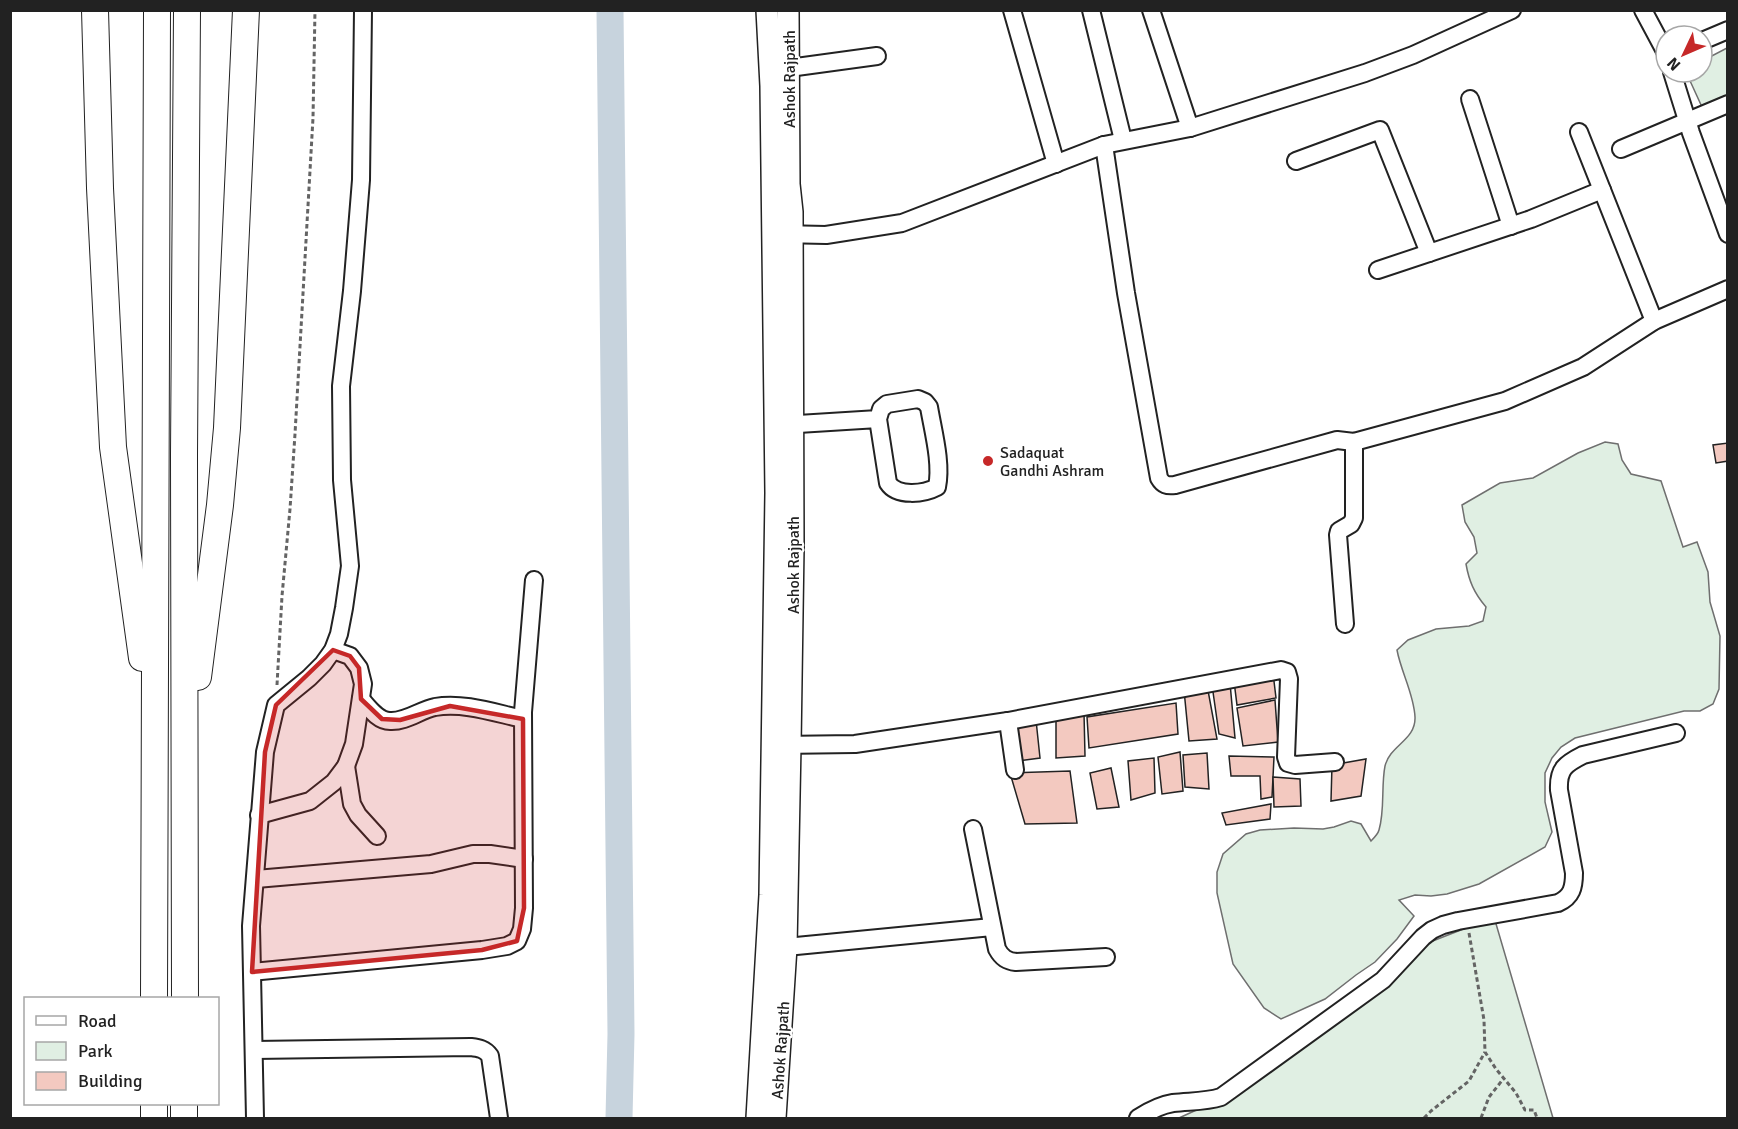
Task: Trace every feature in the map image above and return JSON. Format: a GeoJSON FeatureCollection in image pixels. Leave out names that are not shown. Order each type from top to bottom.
{"type":"FeatureCollection","features":[{"type":"Feature","properties":{"kind":"highway"},"geometry":{"type":"LineString","coordinates":[[95,10],[101,200],[114,447],[154,751]]}},
{"type":"Feature","properties":{"kind":"highway"},"geometry":{"type":"LineString","coordinates":[[154,997],[157,10]]}},
{"type":"Feature","properties":{"kind":"highway"},"geometry":{"type":"LineString","coordinates":[[184,997],[187,10]]}},
{"type":"Feature","properties":{"kind":"highway"},"geometry":{"type":"LineString","coordinates":[[185,785],[220,505],[227,428],[246,10]]}},
{"type":"Feature","properties":{"kind":"main road","name":"Ashok Rajpath"},"geometry":{"type":"LineString","coordinates":[[767,10],[782,234],[784,425],[793,546],[781,745],[776,1119]]}},
{"type":"Feature","properties":{"kind":"main road","name":"Ashok Rajpath"},"geometry":{"type":"LineString","coordinates":[[782,234],[792,212],[789,184],[788,10]]}},
{"type":"Feature","properties":{"kind":"main road","name":"Ashok Rajpath"},"geometry":{"type":"LineString","coordinates":[[757,1119],[777,945]]}},
{"type":"Feature","properties":{"kind":"street"},"geometry":{"type":"LineString","coordinates":[[255,1119],[251,926],[265,753],[276,705],[309,678],[333,650],[339,634],[350,566],[342,480],[341,386],[361,180],[363,10]]}},
{"type":"Feature","properties":{"kind":"street"},"geometry":{"type":"LineString","coordinates":[[1012,10],[1056,164]]}},
{"type":"Feature","properties":{"kind":"street"},"geometry":{"type":"LineString","coordinates":[[1090,10],[1124,140]]}},
{"type":"Feature","properties":{"kind":"street"},"geometry":{"type":"LineString","coordinates":[[1151,10],[1190,128]]}},
{"type":"Feature","properties":{"kind":"street"},"geometry":{"type":"LineString","coordinates":[[782,234],[826,235],[902,223],[1104,145],[1190,128],[1365,73],[1413,55],[1512,10]]}},
{"type":"Feature","properties":{"kind":"street"},"geometry":{"type":"LineString","coordinates":[[1643,10],[1654,31]]}},
{"type":"Feature","properties":{"kind":"street"},"geometry":{"type":"LineString","coordinates":[[1714,36],[1728,30]]}},
{"type":"Feature","properties":{"kind":"street"},"geometry":{"type":"LineString","coordinates":[[789,68],[877,56]]}},
{"type":"Feature","properties":{"kind":"street"},"geometry":{"type":"LineString","coordinates":[[1676,84],[1728,234]]}},
{"type":"Feature","properties":{"kind":"street"},"geometry":{"type":"LineString","coordinates":[[1470,99],[1511,226]]}},
{"type":"Feature","properties":{"kind":"street"},"geometry":{"type":"LineString","coordinates":[[1621,148],[1728,104]]}},
{"type":"Feature","properties":{"kind":"street"},"geometry":{"type":"LineString","coordinates":[[1296,162],[1380,130],[1429,253]]}},
{"type":"Feature","properties":{"kind":"street"},"geometry":{"type":"LineString","coordinates":[[1579,132],[1654,321]]}},
{"type":"Feature","properties":{"kind":"street"},"geometry":{"type":"LineString","coordinates":[[1104,145],[1126,293],[1159,478],[1168,486],[1175,486],[1337,440],[1354,442],[1505,401],[1583,367],[1654,321],[1728,290]]}},
{"type":"Feature","properties":{"kind":"street"},"geometry":{"type":"LineString","coordinates":[[1378,270],[1531,219],[1602,190]]}},
{"type":"Feature","properties":{"kind":"street"},"geometry":{"type":"LineString","coordinates":[[918,399],[925,402],[929,407],[935,444],[937,487],[930,491],[913,492],[898,492],[892,489],[888,483],[878,419],[881,409],[887,404],[918,399]]}},
{"type":"Feature","properties":{"kind":"street"},"geometry":{"type":"LineString","coordinates":[[784,425],[878,419]]}},
{"type":"Feature","properties":{"kind":"street"},"geometry":{"type":"LineString","coordinates":[[1345,624],[1338,535],[1341,529],[1351,524],[1354,518],[1354,442]]}},
{"type":"Feature","properties":{"kind":"street"},"geometry":{"type":"LineString","coordinates":[[252,972],[482,950],[507,946],[517,940],[522,929],[524,908],[523,719],[534,580]]}},
{"type":"Feature","properties":{"kind":"street"},"geometry":{"type":"LineString","coordinates":[[259,815],[310,801],[334,782],[346,766],[354,744],[363,684],[359,668],[350,656],[333,650]]}},
{"type":"Feature","properties":{"kind":"street"},"geometry":{"type":"LineString","coordinates":[[781,745],[855,744],[1008,721],[1281,670],[1287,672],[1289,679],[1286,757],[1288,763],[1295,765],[1335,762]]}},
{"type":"Feature","properties":{"kind":"street"},"geometry":{"type":"LineString","coordinates":[[361,699],[374,713],[389,721],[400,720],[432,708],[450,706],[462,706],[523,719]]}},
{"type":"Feature","properties":{"kind":"street"},"geometry":{"type":"LineString","coordinates":[[1008,721],[1015,770]]}},
{"type":"Feature","properties":{"kind":"street"},"geometry":{"type":"LineString","coordinates":[[1138,1119],[1162,1106],[1173,1103],[1207,1101],[1221,1097],[1383,980],[1432,930],[1466,920],[1558,903],[1569,897],[1574,883],[1574,873],[1558,790],[1561,772],[1572,760],[1583,755],[1676,733]]}},
{"type":"Feature","properties":{"kind":"street"},"geometry":{"type":"LineString","coordinates":[[346,766],[352,804],[358,815],[377,836]]}},
{"type":"Feature","properties":{"kind":"street"},"geometry":{"type":"LineString","coordinates":[[973,829],[997,949],[1003,958],[1008,962],[1016,963],[1106,957]]}},
{"type":"Feature","properties":{"kind":"street"},"geometry":{"type":"LineString","coordinates":[[256,879],[431,864],[473,854],[524,859]]}},
{"type":"Feature","properties":{"kind":"street"},"geometry":{"type":"LineString","coordinates":[[777,945],[992,927]]}},
{"type":"Feature","properties":{"kind":"street"},"geometry":{"type":"LineString","coordinates":[[254,1050],[480,1048],[490,1056],[499,1119]]}},
{"type":"Feature","properties":{"kind":"path"},"geometry":{"type":"LineString","coordinates":[[276,705],[295,434],[313,118],[315,10]]}},
{"type":"Feature","properties":{"kind":"path"},"geometry":{"type":"LineString","coordinates":[[1424,1119],[1469,1081],[1485,1052],[1484,1020],[1466,920]]}},
{"type":"Feature","properties":{"kind":"path"},"geometry":{"type":"LineString","coordinates":[[1485,1052],[1526,1110],[1534,1110],[1536,1119]]}},
{"type":"Feature","properties":{"kind":"path"},"geometry":{"type":"LineString","coordinates":[[1481,1119],[1489,1097],[1504,1078]]}},
{"type":"Feature","properties":{"kind":"highlighted area"},"geometry":{"type":"Polygon","coordinates":[[[333,650],[350,656],[359,668],[361,699],[382,719],[400,720],[450,706],[523,719],[524,908],[517,941],[482,950],[252,972],[265,752],[276,705],[333,650]]]}},
{"type":"Feature","properties":{"kind":"green space"},"geometry":{"type":"Polygon","coordinates":[[[1727,48],[1727,95],[1702,107],[1691,84],[1714,84],[1714,55],[1727,48]]]}},
{"type":"Feature","properties":{"kind":"green space"},"geometry":{"type":"Polygon","coordinates":[[[1605,442],[1618,444],[1622,460],[1631,474],[1661,481],[1683,547],[1697,542],[1708,572],[1710,602],[1720,636],[1719,689],[1713,704],[1700,711],[1684,711],[1575,738],[1561,747],[1552,758],[1545,773],[1545,802],[1552,832],[1545,847],[1479,884],[1447,894],[1415,895],[1399,900],[1414,916],[1397,939],[1375,962],[1325,999],[1281,1019],[1264,1008],[1233,964],[1217,893],[1217,872],[1223,854],[1246,834],[1260,830],[1323,829],[1351,821],[1361,824],[1371,841],[1373,839],[1381,822],[1385,766],[1414,725],[1412,700],[1397,650],[1408,640],[1436,629],[1469,626],[1483,621],[1486,607],[1473,587],[1466,564],[1477,553],[1474,537],[1465,522],[1462,505],[1500,483],[1533,478],[1578,453],[1605,442]]]}},
{"type":"Feature","properties":{"kind":"green space"},"geometry":{"type":"Polygon","coordinates":[[[1494,917],[1553,1118],[1179,1118],[1242,1089],[1425,944],[1494,917]]]}},
{"type":"Feature","properties":{"kind":"building"},"geometry":{"type":"Polygon","coordinates":[[[1728,443],[1728,461],[1716,463],[1713,445],[1728,443]]]}},
{"type":"Feature","properties":{"kind":"building"},"geometry":{"type":"Polygon","coordinates":[[[1273,673],[1276,698],[1237,705],[1234,681],[1273,673]]]}},
{"type":"Feature","properties":{"kind":"building"},"geometry":{"type":"Polygon","coordinates":[[[1230,683],[1235,738],[1219,734],[1212,685],[1230,683]]]}},
{"type":"Feature","properties":{"kind":"building"},"geometry":{"type":"Polygon","coordinates":[[[1207,685],[1217,739],[1189,741],[1184,690],[1207,685]]]}},
{"type":"Feature","properties":{"kind":"building"},"geometry":{"type":"Polygon","coordinates":[[[1275,700],[1278,742],[1243,746],[1237,708],[1275,700]]]}},
{"type":"Feature","properties":{"kind":"building"},"geometry":{"type":"Polygon","coordinates":[[[1176,703],[1178,734],[1089,748],[1087,717],[1176,703]]]}},
{"type":"Feature","properties":{"kind":"building"},"geometry":{"type":"Polygon","coordinates":[[[1084,713],[1085,756],[1056,758],[1056,715],[1084,713]]]}},
{"type":"Feature","properties":{"kind":"building"},"geometry":{"type":"Polygon","coordinates":[[[1036,720],[1040,758],[1018,761],[1011,723],[1036,720]]]}},
{"type":"Feature","properties":{"kind":"building"},"geometry":{"type":"Polygon","coordinates":[[[1180,752],[1183,791],[1162,794],[1158,757],[1180,752]]]}},
{"type":"Feature","properties":{"kind":"building"},"geometry":{"type":"Polygon","coordinates":[[[1207,753],[1209,789],[1185,787],[1183,755],[1207,753]]]}},
{"type":"Feature","properties":{"kind":"building"},"geometry":{"type":"Polygon","coordinates":[[[1229,756],[1274,757],[1272,797],[1261,799],[1260,776],[1231,776],[1229,756]]]}},
{"type":"Feature","properties":{"kind":"building"},"geometry":{"type":"Polygon","coordinates":[[[1154,758],[1155,793],[1131,800],[1128,761],[1154,758]]]}},
{"type":"Feature","properties":{"kind":"building"},"geometry":{"type":"Polygon","coordinates":[[[1366,759],[1361,796],[1331,801],[1332,765],[1366,759]]]}},
{"type":"Feature","properties":{"kind":"building"},"geometry":{"type":"Polygon","coordinates":[[[1111,768],[1119,807],[1097,809],[1090,773],[1111,768]]]}},
{"type":"Feature","properties":{"kind":"building"},"geometry":{"type":"Polygon","coordinates":[[[1070,771],[1077,823],[1025,824],[1010,773],[1070,771]]]}},
{"type":"Feature","properties":{"kind":"building"},"geometry":{"type":"Polygon","coordinates":[[[1273,777],[1300,779],[1301,806],[1274,807],[1273,777]]]}},
{"type":"Feature","properties":{"kind":"building"},"geometry":{"type":"Polygon","coordinates":[[[1271,804],[1270,819],[1226,825],[1222,813],[1271,804]]]}},
{"type":"Feature","properties":{"kind":"waterway"},"geometry":{"type":"LineString","coordinates":[[610,10],[621,1034],[619,1118]]}},
{"type":"Feature","properties":{"kind":"place","name":"Sadaquat Gandhi Ashram"},"geometry":{"type":"Point","coordinates":[988,461]}}]}
